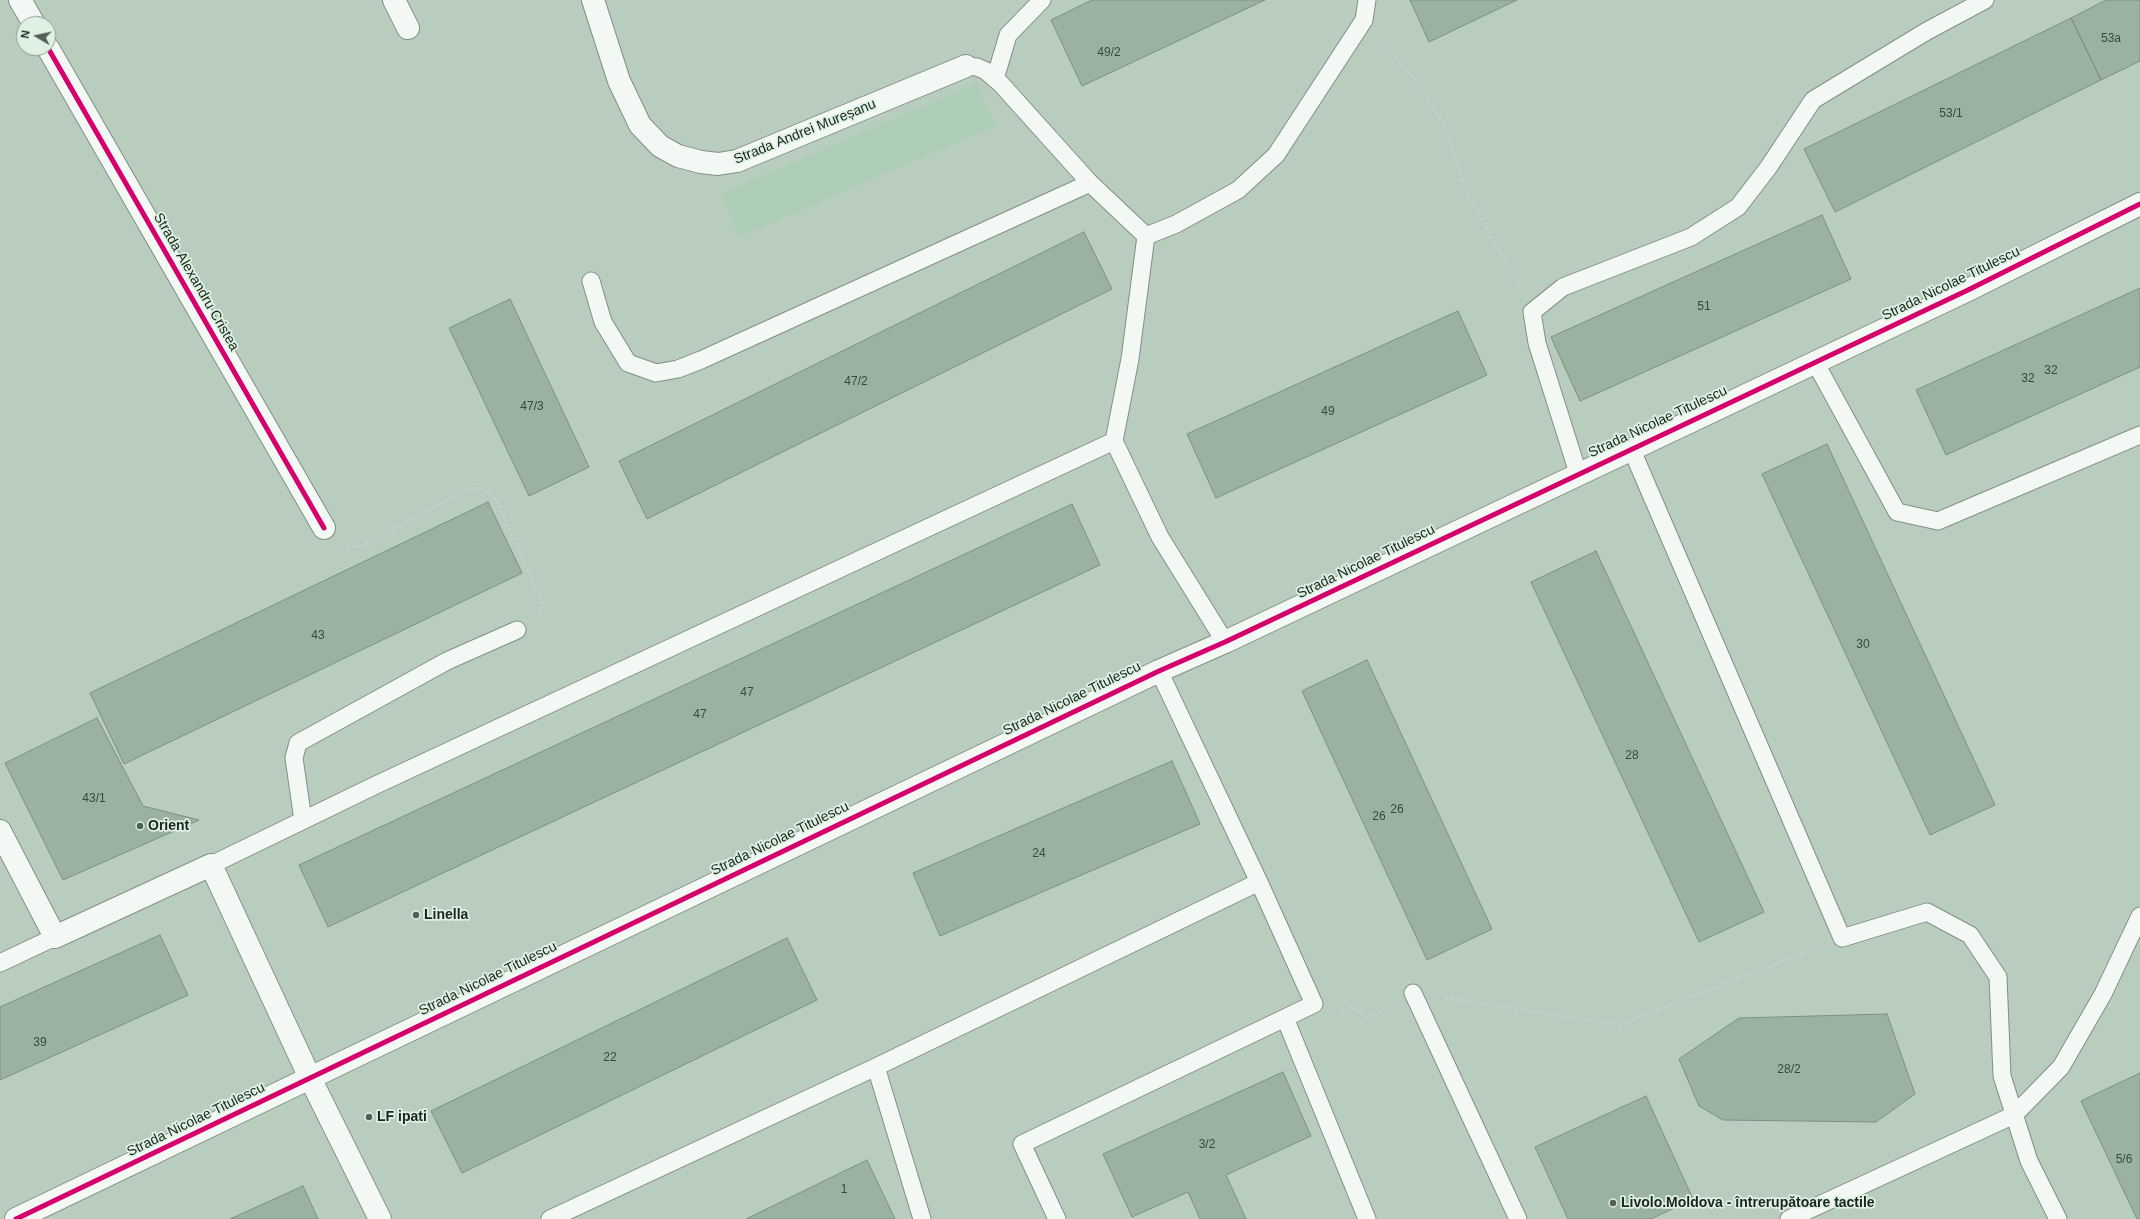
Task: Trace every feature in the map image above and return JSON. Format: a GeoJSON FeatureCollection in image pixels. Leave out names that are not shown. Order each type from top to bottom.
{"type":"FeatureCollection","features":[{"type":"Feature","properties":{"kind":"street"},"geometry":{"type":"LineString","coordinates":[[20,0],[29,16]]}},
{"type":"Feature","properties":{"kind":"street"},"geometry":{"type":"LineString","coordinates":[[394,0],[408,28]]}},
{"type":"Feature","properties":{"kind":"street","name":"Strada Andrei Mureșanu"},"geometry":{"type":"LineString","coordinates":[[593,0],[619,81],[640,125],[660,146],[678,156],[701,162],[718,164],[737,162],[966,66]]}},
{"type":"Feature","properties":{"kind":"street","name":"Strada Alexandru Cristea"},"geometry":{"type":"LineString","coordinates":[[53,56],[324,528]]}},
{"type":"Feature","properties":{"kind":"street","name":"Strada Nicolae Titulescu"},"geometry":{"type":"LineString","coordinates":[[16,1219],[1159,671],[1225,642],[1578,473],[1968,290],[2140,204]]}},
{"type":"Feature","properties":{"kind":"street"},"geometry":{"type":"LineString","coordinates":[[0,831],[55,938],[211,865],[310,1078],[380,1219]]}},
{"type":"Feature","properties":{"kind":"lane"},"geometry":{"type":"LineString","coordinates":[[995,79],[1008,35],[1042,0]]}},
{"type":"Feature","properties":{"kind":"lane"},"geometry":{"type":"LineString","coordinates":[[1146,236],[1176,224],[1238,190],[1276,155],[1364,20],[1367,0]]}},
{"type":"Feature","properties":{"kind":"lane"},"geometry":{"type":"LineString","coordinates":[[1578,473],[1537,343],[1532,312],[1563,287],[1691,237],[1738,207],[1768,168],[1813,100],[1927,31],[1986,0]]}},
{"type":"Feature","properties":{"kind":"lane"},"geometry":{"type":"LineString","coordinates":[[966,66],[977,67],[986,71],[995,79],[1090,183],[1146,236]]}},
{"type":"Feature","properties":{"kind":"lane"},"geometry":{"type":"LineString","coordinates":[[591,281],[603,322],[628,363],[656,373],[678,369],[701,360],[1090,183]]}},
{"type":"Feature","properties":{"kind":"lane"},"geometry":{"type":"LineString","coordinates":[[1146,236],[1130,359],[1114,440],[1160,537],[1225,642]]}},
{"type":"Feature","properties":{"kind":"lane"},"geometry":{"type":"LineString","coordinates":[[1815,362],[1897,512],[1938,521],[2140,435]]}},
{"type":"Feature","properties":{"kind":"lane"},"geometry":{"type":"LineString","coordinates":[[211,865],[303,820],[1114,440]]}},
{"type":"Feature","properties":{"kind":"lane"},"geometry":{"type":"LineString","coordinates":[[1631,448],[1842,938],[1927,912],[1970,935],[1998,977],[2002,1076],[2029,1161],[2058,1219]]}},
{"type":"Feature","properties":{"kind":"lane"},"geometry":{"type":"LineString","coordinates":[[303,820],[294,758],[298,743],[447,661],[517,630]]}},
{"type":"Feature","properties":{"kind":"lane"},"geometry":{"type":"LineString","coordinates":[[1057,1219],[1022,1144],[1314,1004],[1259,882],[1159,671]]}},
{"type":"Feature","properties":{"kind":"lane"},"geometry":{"type":"LineString","coordinates":[[550,1219],[876,1067],[1259,882]]}},
{"type":"Feature","properties":{"kind":"lane"},"geometry":{"type":"LineString","coordinates":[[1789,1219],[2014,1115],[2061,1067],[2103,994],[2140,916]]}},
{"type":"Feature","properties":{"kind":"lane"},"geometry":{"type":"LineString","coordinates":[[0,963],[55,938]]}},
{"type":"Feature","properties":{"kind":"lane"},"geometry":{"type":"LineString","coordinates":[[1413,993],[1518,1219]]}},
{"type":"Feature","properties":{"kind":"lane"},"geometry":{"type":"LineString","coordinates":[[1285,1018],[1367,1219]]}},
{"type":"Feature","properties":{"kind":"lane"},"geometry":{"type":"LineString","coordinates":[[876,1067],[922,1219]]}},
{"type":"Feature","properties":{"kind":"path"},"geometry":{"type":"LineString","coordinates":[[1364,20],[1421,87],[1444,126],[1470,198],[1501,251],[1532,312]]}},
{"type":"Feature","properties":{"kind":"path"},"geometry":{"type":"LineString","coordinates":[[324,528],[339,548],[362,546],[468,489],[483,488],[496,499],[543,604],[535,622],[517,630]]}},
{"type":"Feature","properties":{"kind":"path"},"geometry":{"type":"LineString","coordinates":[[1338,1013],[1352,1006],[1368,1018],[1413,993],[1620,1025],[1842,938]]}},
{"type":"Feature","properties":{"kind":"shaded area"},"geometry":{"type":"Polygon","coordinates":[[[977,83],[995,126],[739,237],[721,194],[977,83]]]}},
{"type":"Feature","properties":{"kind":"building"},"geometry":{"type":"Polygon","coordinates":[[[1092,0],[1265,0],[1082,86],[1051,20],[1092,0]]]}},
{"type":"Feature","properties":{"kind":"building"},"geometry":{"type":"Polygon","coordinates":[[[1410,0],[1517,0],[1429,42],[1410,0]]]}},
{"type":"Feature","properties":{"kind":"building"},"geometry":{"type":"Polygon","coordinates":[[[2106,0],[2140,0],[2140,61],[2101,80],[2071,18],[2106,0]]]}},
{"type":"Feature","properties":{"kind":"building"},"geometry":{"type":"Polygon","coordinates":[[[2071,18],[2101,80],[1835,212],[1804,149],[2071,18]]]}},
{"type":"Feature","properties":{"kind":"building"},"geometry":{"type":"Polygon","coordinates":[[[1822,215],[1851,279],[1580,401],[1551,337],[1822,215]]]}},
{"type":"Feature","properties":{"kind":"building"},"geometry":{"type":"Polygon","coordinates":[[[1084,232],[1112,289],[647,519],[619,461],[1084,232]]]}},
{"type":"Feature","properties":{"kind":"building"},"geometry":{"type":"Polygon","coordinates":[[[2140,288],[2140,367],[1946,455],[1916,390],[2140,288]]]}},
{"type":"Feature","properties":{"kind":"building"},"geometry":{"type":"Polygon","coordinates":[[[510,299],[589,467],[529,496],[449,328],[510,299]]]}},
{"type":"Feature","properties":{"kind":"building"},"geometry":{"type":"Polygon","coordinates":[[[1458,311],[1487,375],[1216,498],[1187,434],[1458,311]]]}},
{"type":"Feature","properties":{"kind":"building"},"geometry":{"type":"Polygon","coordinates":[[[1827,444],[1995,805],[1930,835],[1762,474],[1827,444]]]}},
{"type":"Feature","properties":{"kind":"building"},"geometry":{"type":"Polygon","coordinates":[[[488,502],[522,573],[124,764],[90,693],[488,502]]]}},
{"type":"Feature","properties":{"kind":"building"},"geometry":{"type":"Polygon","coordinates":[[[1072,504],[1100,565],[328,927],[299,865],[1072,504]]]}},
{"type":"Feature","properties":{"kind":"building"},"geometry":{"type":"Polygon","coordinates":[[[1596,551],[1764,912],[1699,942],[1531,582],[1596,551]]]}},
{"type":"Feature","properties":{"kind":"building"},"geometry":{"type":"Polygon","coordinates":[[[1367,660],[1492,929],[1427,960],[1302,691],[1367,660]]]}},
{"type":"Feature","properties":{"kind":"building"},"geometry":{"type":"Polygon","coordinates":[[[97,718],[143,806],[199,820],[63,880],[5,763],[97,718]]]}},
{"type":"Feature","properties":{"kind":"building"},"geometry":{"type":"Polygon","coordinates":[[[1172,761],[1200,824],[940,936],[913,873],[1172,761]]]}},
{"type":"Feature","properties":{"kind":"building"},"geometry":{"type":"Polygon","coordinates":[[[160,935],[188,995],[0,1080],[0,1007],[160,935]]]}},
{"type":"Feature","properties":{"kind":"building"},"geometry":{"type":"Polygon","coordinates":[[[787,938],[817,1000],[462,1173],[431,1111],[787,938]]]}},
{"type":"Feature","properties":{"kind":"building"},"geometry":{"type":"Polygon","coordinates":[[[1887,1014],[1915,1094],[1876,1122],[1723,1120],[1699,1106],[1679,1059],[1739,1018],[1887,1014]]]}},
{"type":"Feature","properties":{"kind":"building"},"geometry":{"type":"Polygon","coordinates":[[[1283,1072],[1311,1136],[1226,1175],[1246,1219],[1200,1219],[1188,1192],[1132,1217],[1103,1154],[1283,1072]]]}},
{"type":"Feature","properties":{"kind":"building"},"geometry":{"type":"Polygon","coordinates":[[[2140,1073],[2140,1219],[2137,1219],[2081,1101],[2140,1073]]]}},
{"type":"Feature","properties":{"kind":"building"},"geometry":{"type":"Polygon","coordinates":[[[1646,1096],[1693,1199],[1651,1219],[1568,1219],[1535,1147],[1646,1096]]]}},
{"type":"Feature","properties":{"kind":"building"},"geometry":{"type":"Polygon","coordinates":[[[867,1160],[895,1219],[746,1219],[867,1160]]]}},
{"type":"Feature","properties":{"kind":"building"},"geometry":{"type":"Polygon","coordinates":[[[303,1186],[318,1219],[230,1219],[303,1186]]]}},
{"type":"Feature","properties":{"kind":"cycle path"},"geometry":{"type":"LineString","coordinates":[[53,56],[324,528]]}},
{"type":"Feature","properties":{"kind":"cycle path"},"geometry":{"type":"LineString","coordinates":[[16,1219],[1159,671],[1225,642],[1968,290],[2140,204]]}},
{"type":"Feature","properties":{"kind":"place","name":"Orient"},"geometry":{"type":"Point","coordinates":[140,826]}},
{"type":"Feature","properties":{"kind":"place","name":"Linella"},"geometry":{"type":"Point","coordinates":[416,915]}},
{"type":"Feature","properties":{"kind":"place","name":"LF ipati"},"geometry":{"type":"Point","coordinates":[369,1117]}},
{"type":"Feature","properties":{"kind":"place","name":"Livolo.Moldova - întrerupătoare tactile"},"geometry":{"type":"Point","coordinates":[1613,1203]}}]}
